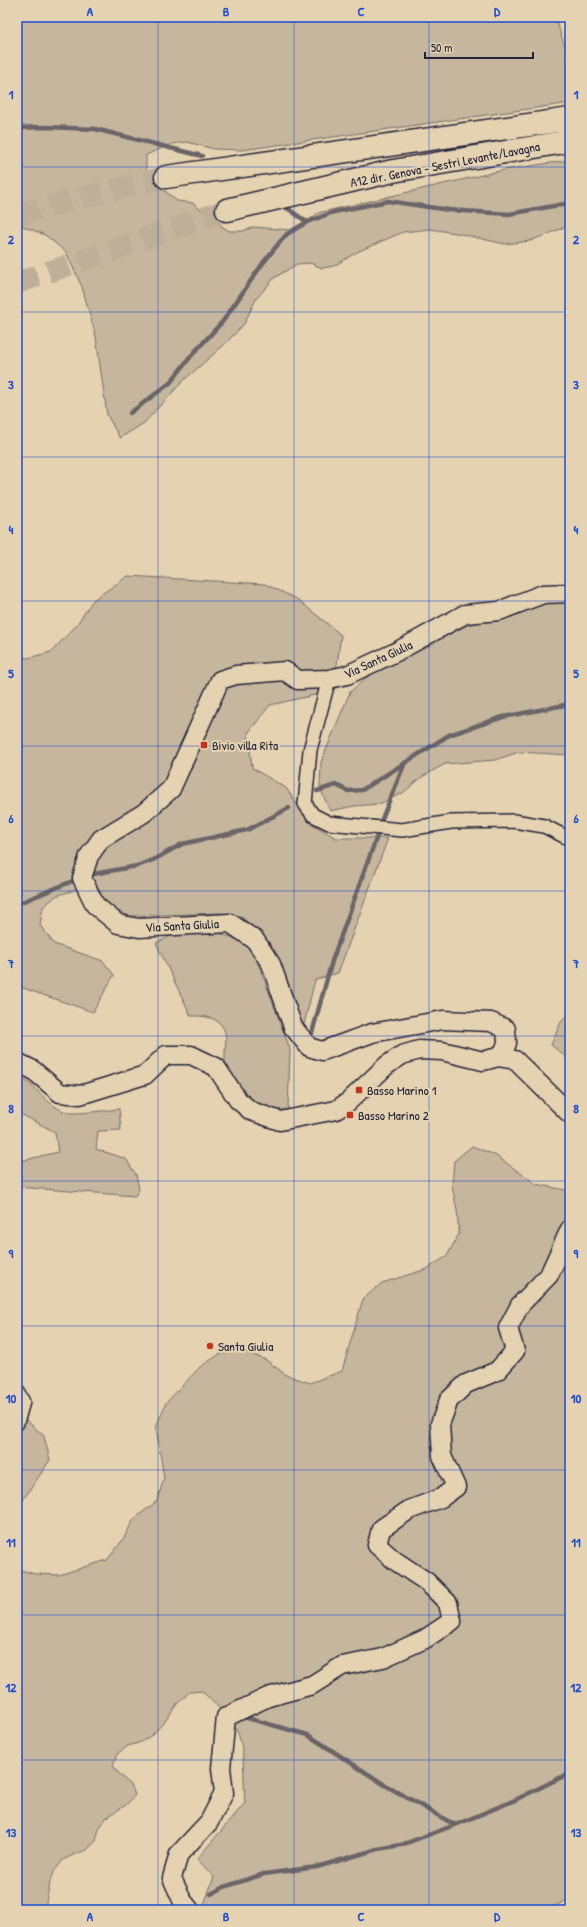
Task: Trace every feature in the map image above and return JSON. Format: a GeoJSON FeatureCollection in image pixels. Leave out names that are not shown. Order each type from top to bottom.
{"type":"FeatureCollection","features":[{"type":"Feature","properties":{"kind":"highway"},"geometry":{"type":"LineString","coordinates":[[166,177],[570,119]]}},
{"type":"Feature","properties":{"kind":"highway","name":"A12 dir. Genova - Sestri Levante/Lavagna"},"geometry":{"type":"LineString","coordinates":[[227,210],[393,171],[570,141]]}},
{"type":"Feature","properties":{"kind":"street","name":"Via Santa Giulia"},"geometry":{"type":"LineString","coordinates":[[498,1058],[504,1051],[507,1043],[506,1029],[492,1022],[443,1020],[372,1033],[322,1051],[309,1047],[293,1027],[271,964],[255,940],[230,922],[139,928],[118,924],[95,905],[82,878],[89,856],[101,839],[144,813],[171,789],[220,680],[236,674],[285,671],[298,680],[329,679],[347,675],[396,652],[465,614],[499,611],[543,594],[570,593]]}},
{"type":"Feature","properties":{"kind":"street"},"geometry":{"type":"LineString","coordinates":[[329,679],[310,750],[305,804],[313,815],[329,823],[402,830],[451,822],[514,821],[544,826],[570,839]]}},
{"type":"Feature","properties":{"kind":"street"},"geometry":{"type":"LineString","coordinates":[[17,1062],[33,1070],[60,1093],[80,1095],[145,1075],[166,1055],[191,1055],[216,1067],[238,1100],[252,1111],[280,1121],[336,1110],[348,1102],[387,1065],[402,1055],[419,1050],[442,1051],[483,1061],[498,1058],[515,1060],[570,1114]]}},
{"type":"Feature","properties":{"kind":"street"},"geometry":{"type":"LineString","coordinates":[[190,1910],[182,1900],[172,1878],[179,1854],[209,1822],[224,1793],[221,1768],[226,1717],[268,1697],[312,1685],[342,1666],[382,1658],[425,1639],[452,1621],[448,1604],[427,1582],[394,1560],[377,1544],[381,1529],[409,1510],[441,1498],[456,1487],[442,1456],[440,1424],[450,1400],[466,1384],[497,1371],[515,1351],[508,1328],[520,1305],[548,1275],[570,1229]]}},
{"type":"Feature","properties":{"kind":"street"},"geometry":{"type":"LineString","coordinates":[[17,1390],[23,1402],[17,1423]]}},
{"type":"Feature","properties":{"kind":"shaded area"},"geometry":{"type":"Polygon","coordinates":[[[17,17],[555,17],[570,61],[570,103],[242,150],[214,149],[187,142],[172,144],[146,155],[146,169],[153,181],[177,201],[193,203],[210,218],[229,231],[242,231],[254,227],[290,230],[307,222],[318,213],[504,170],[570,160],[570,225],[530,241],[505,244],[430,229],[403,232],[357,252],[334,266],[322,268],[310,263],[297,264],[274,278],[256,299],[244,324],[225,344],[184,380],[144,423],[120,438],[107,415],[96,337],[82,287],[66,252],[45,235],[17,224],[17,17]]]}},
{"type":"Feature","properties":{"kind":"shaded area"},"geometry":{"type":"Polygon","coordinates":[[[128,576],[265,584],[297,599],[341,635],[337,665],[324,693],[270,705],[248,733],[252,768],[286,788],[309,822],[336,838],[388,838],[338,973],[315,980],[304,1024],[300,1022],[285,974],[274,950],[260,933],[242,917],[220,913],[130,916],[115,910],[100,895],[93,884],[56,896],[43,907],[40,925],[54,944],[103,961],[114,975],[93,1012],[17,986],[17,657],[28,658],[51,652],[75,627],[93,600],[128,576]]]}},
{"type":"Feature","properties":{"kind":"shaded area"},"geometry":{"type":"Polygon","coordinates":[[[570,601],[570,755],[519,752],[495,760],[445,764],[422,777],[403,793],[379,804],[354,806],[330,811],[320,788],[321,762],[350,692],[369,675],[468,625],[503,617],[551,602],[570,601]]]}},
{"type":"Feature","properties":{"kind":"shaded area"},"geometry":{"type":"Polygon","coordinates":[[[180,932],[215,932],[231,937],[246,944],[257,960],[290,1049],[288,1110],[278,1110],[260,1106],[253,1102],[241,1090],[226,1063],[226,1038],[222,1026],[212,1018],[191,1016],[156,943],[180,932]]]}},
{"type":"Feature","properties":{"kind":"shaded area"},"geometry":{"type":"Polygon","coordinates":[[[570,1013],[570,1060],[551,1045],[561,1022],[570,1013]]]}},
{"type":"Feature","properties":{"kind":"shaded area"},"geometry":{"type":"Polygon","coordinates":[[[17,1075],[30,1084],[53,1105],[66,1112],[84,1113],[119,1109],[121,1130],[98,1131],[96,1149],[126,1159],[136,1175],[139,1189],[135,1196],[17,1187],[17,1162],[58,1152],[55,1132],[17,1112],[17,1075]]]}},
{"type":"Feature","properties":{"kind":"shaded area"},"geometry":{"type":"Polygon","coordinates":[[[472,1146],[495,1155],[536,1184],[570,1191],[570,1899],[546,1910],[202,1910],[214,1877],[197,1859],[245,1803],[244,1765],[239,1736],[229,1719],[202,1691],[190,1692],[177,1704],[166,1720],[152,1735],[141,1742],[128,1746],[118,1753],[113,1765],[128,1782],[135,1795],[127,1804],[106,1818],[99,1829],[96,1841],[87,1850],[63,1860],[55,1870],[50,1882],[45,1907],[41,1910],[17,1910],[17,1569],[35,1574],[59,1575],[107,1560],[122,1541],[134,1519],[157,1501],[164,1478],[156,1427],[166,1403],[200,1367],[220,1354],[244,1351],[266,1360],[286,1375],[310,1383],[342,1371],[363,1299],[382,1283],[427,1269],[447,1256],[459,1234],[457,1210],[452,1186],[454,1161],[472,1146]]]}},
{"type":"Feature","properties":{"kind":"shaded area"},"geometry":{"type":"Polygon","coordinates":[[[17,1404],[26,1420],[44,1436],[50,1460],[17,1509],[17,1404]]]}},
{"type":"Feature","properties":{"kind":"waterway"},"geometry":{"type":"LineString","coordinates":[[17,128],[45,127],[95,129],[202,156]]}},
{"type":"Feature","properties":{"kind":"waterway"},"geometry":{"type":"LineString","coordinates":[[130,413],[170,383],[191,356],[223,321],[263,263],[279,243],[287,234],[307,222],[334,212],[388,201],[449,210],[509,214],[570,203]]}},
{"type":"Feature","properties":{"kind":"waterway"},"geometry":{"type":"LineString","coordinates":[[284,206],[307,222]]}},
{"type":"Feature","properties":{"kind":"waterway"},"geometry":{"type":"LineString","coordinates":[[317,791],[336,785],[348,791],[362,790],[449,735],[503,717],[570,704]]}},
{"type":"Feature","properties":{"kind":"waterway"},"geometry":{"type":"LineString","coordinates":[[381,821],[404,765]]}},
{"type":"Feature","properties":{"kind":"waterway"},"geometry":{"type":"LineString","coordinates":[[88,875],[137,866],[153,860],[182,844],[247,830],[289,808]]}},
{"type":"Feature","properties":{"kind":"waterway"},"geometry":{"type":"LineString","coordinates":[[310,1040],[332,961],[377,836]]}},
{"type":"Feature","properties":{"kind":"waterway"},"geometry":{"type":"LineString","coordinates":[[17,904],[75,880]]}},
{"type":"Feature","properties":{"kind":"waterway"},"geometry":{"type":"LineString","coordinates":[[240,1716],[308,1735],[385,1785],[455,1825]]}},
{"type":"Feature","properties":{"kind":"waterway"},"geometry":{"type":"LineString","coordinates":[[211,1894],[224,1887],[264,1874],[317,1867],[378,1849],[401,1845],[455,1825],[515,1800],[570,1773]]}},
{"type":"Feature","properties":{"kind":"tunnel"},"geometry":{"type":"LineString","coordinates":[[17,214],[166,177]]}},
{"type":"Feature","properties":{"kind":"tunnel"},"geometry":{"type":"LineString","coordinates":[[17,283],[227,210]]}},
{"type":"Feature","properties":{"kind":"place","name":"Bivio villa Rita"},"geometry":{"type":"Point","coordinates":[204,745]}},
{"type":"Feature","properties":{"kind":"place","name":"Basso Marino 1"},"geometry":{"type":"Point","coordinates":[359,1090]}},
{"type":"Feature","properties":{"kind":"place","name":"Basso Marino 2"},"geometry":{"type":"Point","coordinates":[350,1115]}},
{"type":"Feature","properties":{"kind":"place","name":"Santa Giulia"},"geometry":{"type":"Point","coordinates":[210,1346]}}]}
